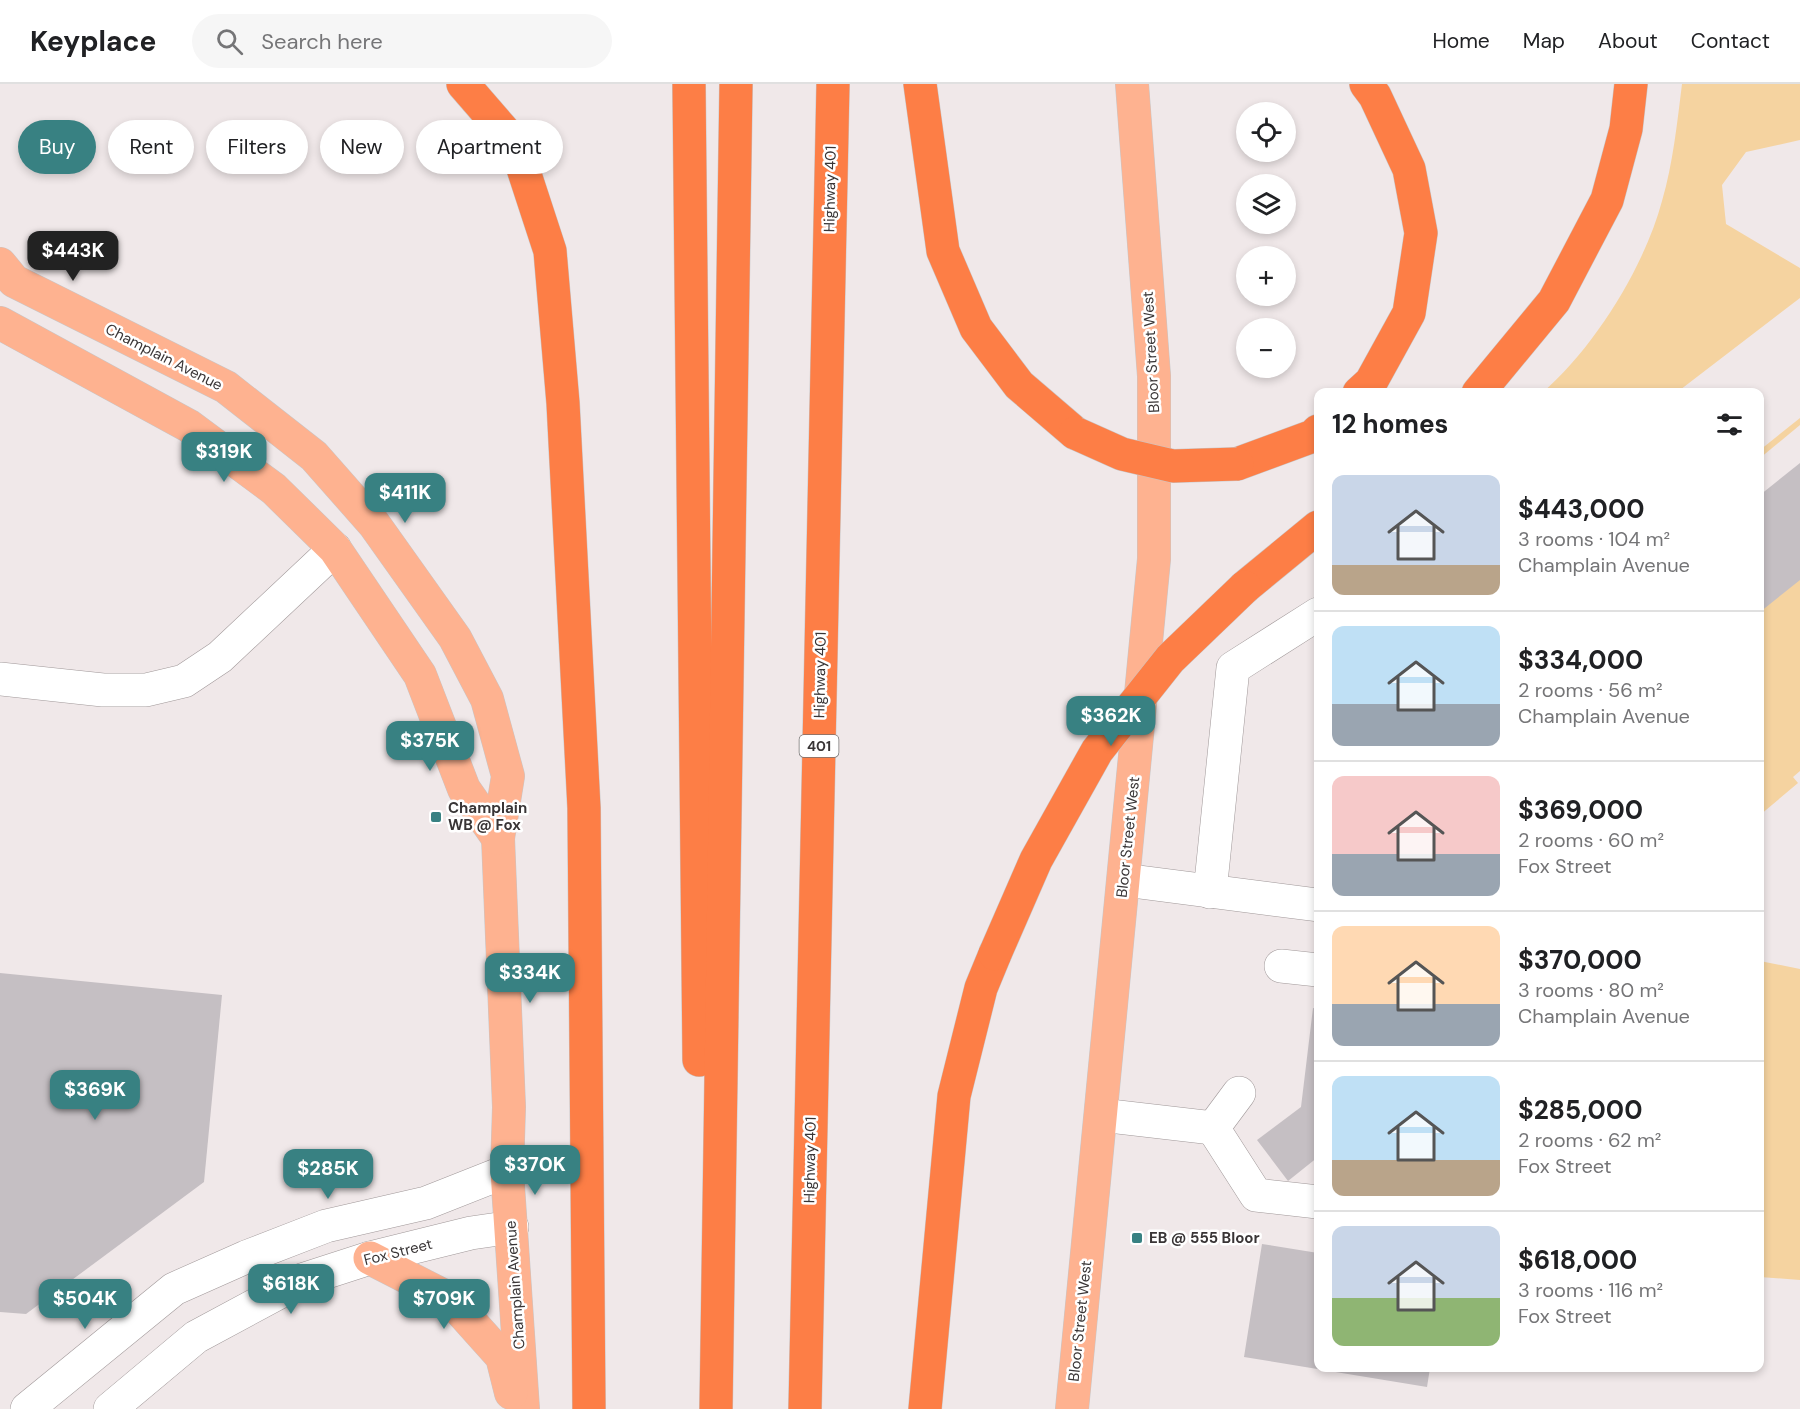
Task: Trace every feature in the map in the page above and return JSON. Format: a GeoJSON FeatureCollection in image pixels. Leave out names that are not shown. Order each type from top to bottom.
{"type":"FeatureCollection","features":[{"type":"Feature","properties":{"kind":"highway"},"geometry":{"type":"LineString","coordinates":[[463,84],[515,144],[550,251],[563,403],[584,808],[589,1409]]}},
{"type":"Feature","properties":{"kind":"highway"},"geometry":{"type":"LineString","coordinates":[[689,84],[701,1259],[698,1409]]}},
{"type":"Feature","properties":{"kind":"highway"},"geometry":{"type":"LineString","coordinates":[[716,1409],[736,84]]}},
{"type":"Feature","properties":{"kind":"highway","name":"Highway 401"},"geometry":{"type":"LineString","coordinates":[[806,1409],[832,84]]}},
{"type":"Feature","properties":{"kind":"highway"},"geometry":{"type":"LineString","coordinates":[[920,84],[943,251],[976,328],[1019,385],[1075,433],[1122,454],[1173,466],[1237,464],[1314,435]]}},
{"type":"Feature","properties":{"kind":"highway"},"geometry":{"type":"LineString","coordinates":[[1364,388],[1371,382],[1409,313],[1421,233],[1409,169],[1375,96],[1366,84]]}},
{"type":"Feature","properties":{"kind":"highway"},"geometry":{"type":"LineString","coordinates":[[1482,388],[1554,301],[1607,200],[1626,129],[1631,84]]}},
{"type":"Feature","properties":{"kind":"highway"},"geometry":{"type":"LineString","coordinates":[[925,1409],[954,1096],[981,988],[994,954],[1036,860],[1097,751],[1170,659],[1245,587],[1314,530]]}},
{"type":"Feature","properties":{"kind":"main road","name":"Bloor Street West"},"geometry":{"type":"LineString","coordinates":[[1071,1409],[1154,559],[1154,376],[1132,84]]}},
{"type":"Feature","properties":{"kind":"main road","name":"Champlain Avenue"},"geometry":{"type":"LineString","coordinates":[[0,264],[14,281],[226,387],[314,456],[366,515],[455,639],[487,699],[508,776],[498,838],[508,1107],[507,1171],[523,1409]]}},
{"type":"Feature","properties":{"kind":"main road"},"geometry":{"type":"LineString","coordinates":[[0,323],[189,426],[274,489],[335,549],[420,675],[464,789],[498,838]]}},
{"type":"Feature","properties":{"kind":"main road"},"geometry":{"type":"LineString","coordinates":[[370,1258],[450,1299],[502,1357],[515,1409]]}},
{"type":"Feature","properties":{"kind":"street"},"geometry":{"type":"LineString","coordinates":[[0,678],[114,690],[146,690],[184,681],[220,657],[335,549]]}},
{"type":"Feature","properties":{"kind":"street"},"geometry":{"type":"LineString","coordinates":[[1210,892],[1233,668],[1314,617]]}},
{"type":"Feature","properties":{"kind":"street"},"geometry":{"type":"LineString","coordinates":[[1124,880],[1314,905]]}},
{"type":"Feature","properties":{"kind":"street"},"geometry":{"type":"LineString","coordinates":[[1281,966],[1314,970]]}},
{"type":"Feature","properties":{"kind":"street"},"geometry":{"type":"LineString","coordinates":[[1213,1128],[1239,1093]]}},
{"type":"Feature","properties":{"kind":"street"},"geometry":{"type":"LineString","coordinates":[[1101,1115],[1213,1128]]}},
{"type":"Feature","properties":{"kind":"street"},"geometry":{"type":"LineString","coordinates":[[1213,1128],[1256,1195],[1314,1202]]}},
{"type":"Feature","properties":{"kind":"street"},"geometry":{"type":"LineString","coordinates":[[27,1409],[174,1289],[246,1257],[326,1226],[426,1203],[507,1171]]}},
{"type":"Feature","properties":{"kind":"street","name":"Fox Street"},"geometry":{"type":"LineString","coordinates":[[110,1409],[196,1337],[302,1280],[370,1258],[471,1233],[512,1227]]}},
{"type":"Feature","properties":{"kind":"shaded area"},"geometry":{"type":"Polygon","coordinates":[[[1682,84],[1800,84],[1800,140],[1746,152],[1722,185],[1726,224],[1800,268],[1800,298],[1683,388],[1547,388],[1598,330],[1630,279],[1654,227],[1666,187],[1682,84]]]}},
{"type":"Feature","properties":{"kind":"shaded area"},"geometry":{"type":"Polygon","coordinates":[[[1800,418],[1800,425],[1764,455],[1764,447],[1800,418]]]}},
{"type":"Feature","properties":{"kind":"shaded area"},"geometry":{"type":"Polygon","coordinates":[[[1800,562],[1800,771],[1793,777],[1798,783],[1764,812],[1764,592],[1800,562]]]}},
{"type":"Feature","properties":{"kind":"shaded area"},"geometry":{"type":"Polygon","coordinates":[[[1764,962],[1800,969],[1800,1280],[1764,1277],[1764,962]]]}},
{"type":"Feature","properties":{"kind":"building"},"geometry":{"type":"Polygon","coordinates":[[[1800,463],[1800,580],[1764,609],[1764,492],[1800,463]]]}},
{"type":"Feature","properties":{"kind":"building"},"geometry":{"type":"Polygon","coordinates":[[[0,973],[222,995],[204,1182],[26,1314],[0,1312],[0,973]]]}},
{"type":"Feature","properties":{"kind":"building"},"geometry":{"type":"Polygon","coordinates":[[[1313,1008],[1314,1160],[1288,1181],[1257,1140],[1301,1107],[1313,1008]]]}},
{"type":"Feature","properties":{"kind":"building"},"geometry":{"type":"Polygon","coordinates":[[[1262,1244],[1314,1252],[1314,1368],[1244,1357],[1262,1244]]]}},
{"type":"Feature","properties":{"kind":"building"},"geometry":{"type":"Polygon","coordinates":[[[1336,1372],[1429,1372],[1427,1387],[1336,1372]]]}},
{"type":"Feature","properties":{"kind":"place","name":"Champlain WB @ Fox"},"geometry":{"type":"Point","coordinates":[436,817]}},
{"type":"Feature","properties":{"kind":"place","name":"EB @ 555 Bloor"},"geometry":{"type":"Point","coordinates":[1137,1238]}}]}
